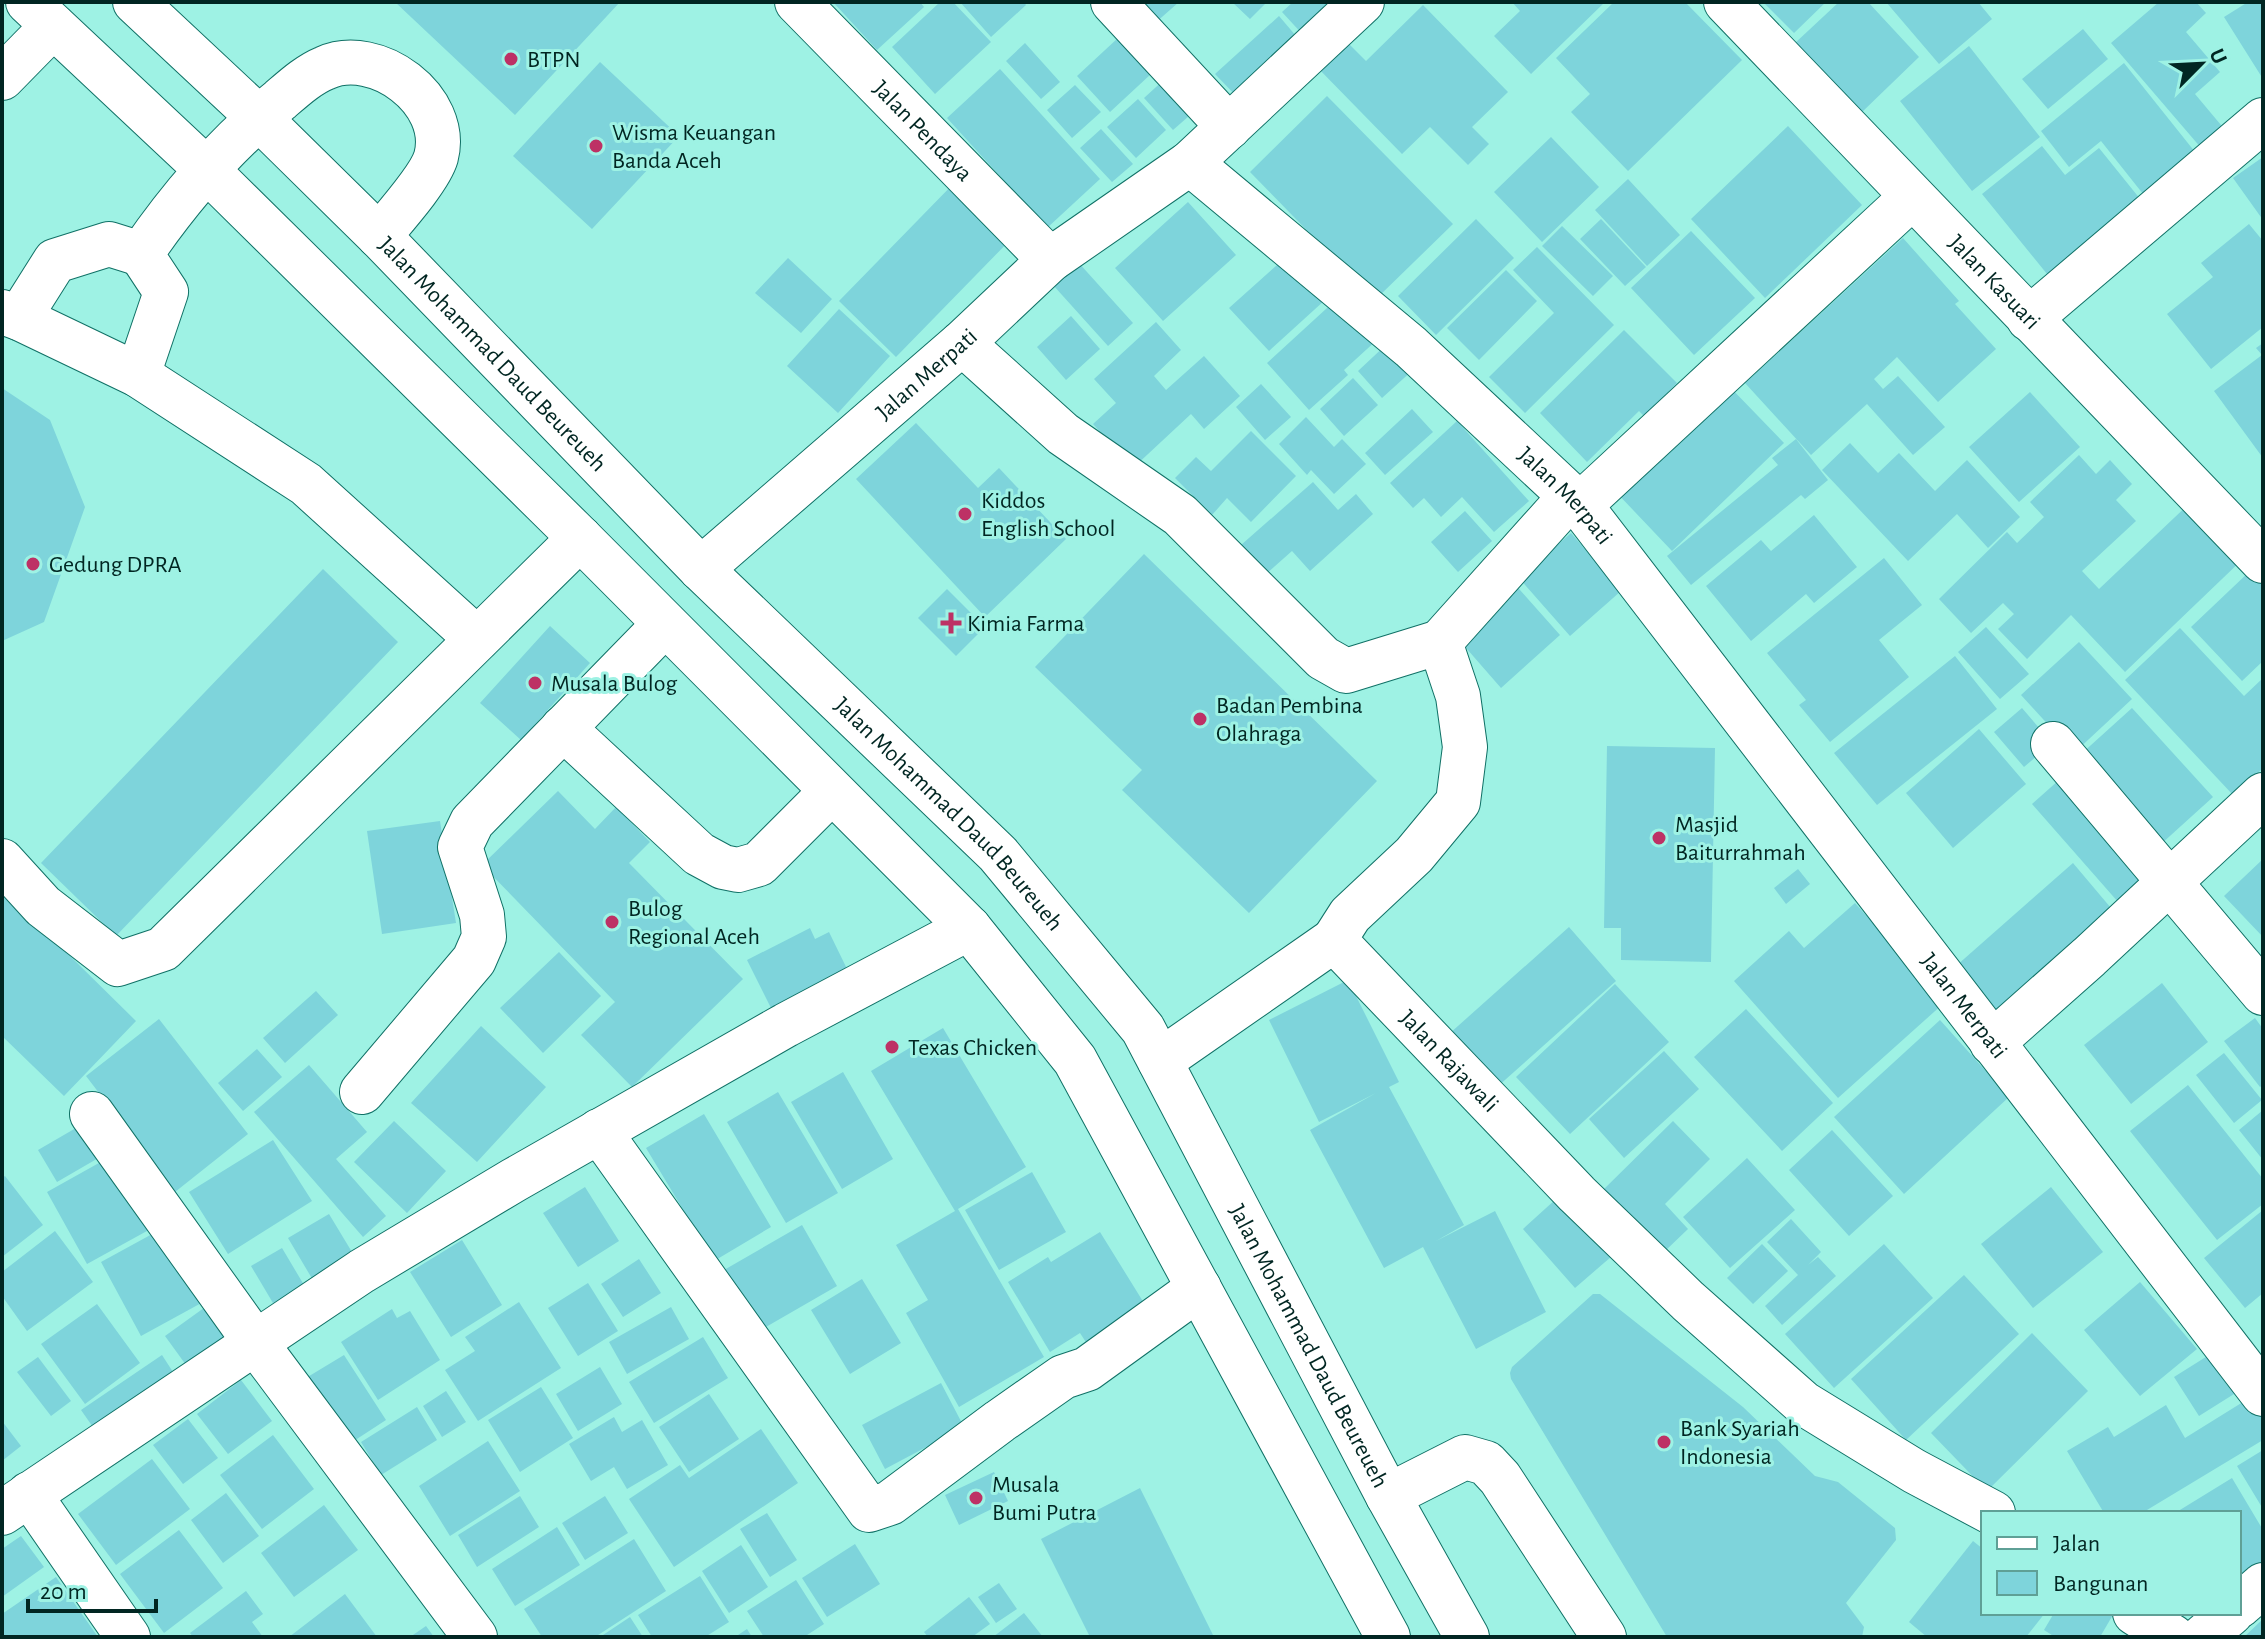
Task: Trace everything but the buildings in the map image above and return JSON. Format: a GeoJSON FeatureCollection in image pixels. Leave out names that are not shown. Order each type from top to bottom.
{"type":"FeatureCollection","features":[{"type":"Feature","properties":{"kind":"main road","name":"Jalan Mohammad Daud Beureueh"},"geometry":{"type":"LineString","coordinates":[[135,2],[379,236],[701,569],[998,854],[1143,1029],[1388,1496],[1467,1637]]}},
{"type":"Feature","properties":{"kind":"main road","name":"Jalan Pendaya"},"geometry":{"type":"LineString","coordinates":[[797,2],[1050,260]]}},
{"type":"Feature","properties":{"kind":"main road"},"geometry":{"type":"LineString","coordinates":[[1113,2],[1229,127]]}},
{"type":"Feature","properties":{"kind":"main road"},"geometry":{"type":"LineString","coordinates":[[1190,163],[1362,2]]}},
{"type":"Feature","properties":{"kind":"main road","name":"Jalan Kasuari"},"geometry":{"type":"LineString","coordinates":[[1726,2],[2263,561]]}},
{"type":"Feature","properties":{"kind":"main road"},"geometry":{"type":"LineString","coordinates":[[2,78],[41,14],[207,170],[969,928],[1075,1060],[1388,1637]]}},
{"type":"Feature","properties":{"kind":"main road"},"geometry":{"type":"LineString","coordinates":[[141,254],[207,170],[258,117],[305,79],[326,67],[346,61],[392,71],[419,96],[433,121],[438,138],[436,158],[379,236]]}},
{"type":"Feature","properties":{"kind":"main road"},"geometry":{"type":"LineString","coordinates":[[2029,319],[2263,120]]}},
{"type":"Feature","properties":{"kind":"main road","name":"Jalan Merpati"},"geometry":{"type":"LineString","coordinates":[[701,569],[962,343],[1050,260],[1190,163],[1411,347],[1575,501],[2263,1394]]}},
{"type":"Feature","properties":{"kind":"main road"},"geometry":{"type":"LineString","coordinates":[[962,343],[1063,434],[1180,515],[1323,658],[1346,671],[1440,642],[1575,501],[1912,197]]}},
{"type":"Feature","properties":{"kind":"main road"},"geometry":{"type":"LineString","coordinates":[[138,375],[166,292],[141,254],[109,244],[55,261],[10,315],[138,375],[306,484],[477,639]]}},
{"type":"Feature","properties":{"kind":"main road"},"geometry":{"type":"LineString","coordinates":[[2,861],[43,906],[118,964],[163,949],[580,538]]}},
{"type":"Feature","properties":{"kind":"main road"},"geometry":{"type":"LineString","coordinates":[[362,1092],[474,960],[484,937],[482,915],[460,847],[472,822],[665,624]]}},
{"type":"Feature","properties":{"kind":"main road"},"geometry":{"type":"LineString","coordinates":[[1160,1061],[1334,940],[1350,915],[1414,855],[1458,802],[1465,747],[1458,696],[1440,642]]}},
{"type":"Feature","properties":{"kind":"main road"},"geometry":{"type":"LineString","coordinates":[[563,728],[699,854],[723,867],[738,870],[759,864],[831,792]]}},
{"type":"Feature","properties":{"kind":"main road"},"geometry":{"type":"LineString","coordinates":[[2053,744],[2263,993]]}},
{"type":"Feature","properties":{"kind":"main road"},"geometry":{"type":"LineString","coordinates":[[1992,1043],[2263,795]]}},
{"type":"Feature","properties":{"kind":"main road"},"geometry":{"type":"LineString","coordinates":[[128,1637],[15,1504],[362,1271],[786,1025],[969,928]]}},
{"type":"Feature","properties":{"kind":"main road","name":"Jalan Rajawali"},"geometry":{"type":"LineString","coordinates":[[1334,940],[1577,1194],[1688,1301],[1803,1403],[1914,1471],[1989,1511]]}},
{"type":"Feature","properties":{"kind":"main road"},"geometry":{"type":"LineString","coordinates":[[92,1114],[255,1342],[475,1637]]}},
{"type":"Feature","properties":{"kind":"main road"},"geometry":{"type":"LineString","coordinates":[[599,1131],[869,1510],[890,1503],[1063,1377],[1087,1369],[1199,1288]]}},
{"type":"Feature","properties":{"kind":"main road"},"geometry":{"type":"LineString","coordinates":[[1388,1496],[1465,1457],[1486,1463],[1500,1478],[1604,1637]]}},
{"type":"Feature","properties":{"kind":"main road"},"geometry":{"type":"LineString","coordinates":[[2241,1604],[2263,1585]]}},
{"type":"Feature","properties":{"kind":"main road"},"geometry":{"type":"LineString","coordinates":[[2138,1615],[2173,1637]]}},
{"type":"Feature","properties":{"kind":"main road"},"geometry":{"type":"LineString","coordinates":[[2203,1637],[2229,1615]]}},
{"type":"Feature","properties":{"kind":"place","name":"BTPN"},"geometry":{"type":"Point","coordinates":[511,59]}},
{"type":"Feature","properties":{"kind":"place","name":"Wisma Keuangan Banda Aceh"},"geometry":{"type":"Point","coordinates":[596,146]}},
{"type":"Feature","properties":{"kind":"place","name":"Kiddos English School"},"geometry":{"type":"Point","coordinates":[965,514]}},
{"type":"Feature","properties":{"kind":"place","name":"Gedung DPRA"},"geometry":{"type":"Point","coordinates":[33,564]}},
{"type":"Feature","properties":{"kind":"place","name":"Kimia Farma"},"geometry":{"type":"Point","coordinates":[951,623]}},
{"type":"Feature","properties":{"kind":"place","name":"Musala Bulog"},"geometry":{"type":"Point","coordinates":[535,683]}},
{"type":"Feature","properties":{"kind":"place","name":"Badan Pembina Olahraga"},"geometry":{"type":"Point","coordinates":[1200,719]}},
{"type":"Feature","properties":{"kind":"place","name":"Masjid Baiturrahmah"},"geometry":{"type":"Point","coordinates":[1659,838]}},
{"type":"Feature","properties":{"kind":"place","name":"Bulog Regional Aceh"},"geometry":{"type":"Point","coordinates":[612,922]}},
{"type":"Feature","properties":{"kind":"place","name":"Texas Chicken"},"geometry":{"type":"Point","coordinates":[892,1047]}},
{"type":"Feature","properties":{"kind":"place","name":"Bank Syariah Indonesia"},"geometry":{"type":"Point","coordinates":[1664,1442]}},
{"type":"Feature","properties":{"kind":"place","name":"Musala Bumi Putra"},"geometry":{"type":"Point","coordinates":[976,1498]}}]}
